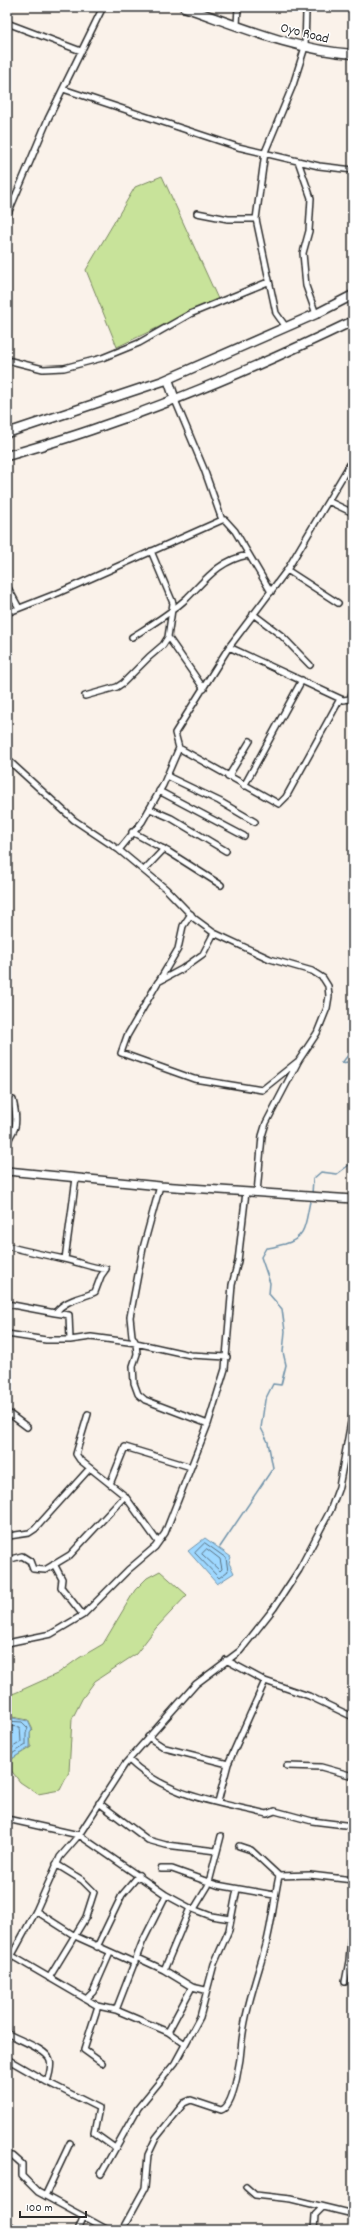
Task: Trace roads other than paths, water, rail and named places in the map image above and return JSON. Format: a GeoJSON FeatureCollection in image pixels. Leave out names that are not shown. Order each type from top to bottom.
{"type":"FeatureCollection","features":[{"type":"Feature","properties":{"kind":"highway","name":"Oyo Road"},"geometry":{"type":"LineString","coordinates":[[184,7],[305,47],[328,52],[353,54]]}},
{"type":"Feature","properties":{"kind":"highway"},"geometry":{"type":"LineString","coordinates":[[7,433],[168,379],[316,314],[353,296]]}},
{"type":"Feature","properties":{"kind":"highway"},"geometry":{"type":"LineString","coordinates":[[7,456],[104,426],[175,400],[238,374],[353,321]]}},
{"type":"Feature","properties":{"kind":"highway"},"geometry":{"type":"LineString","coordinates":[[168,379],[175,400]]}},
{"type":"Feature","properties":{"kind":"main road"},"geometry":{"type":"LineString","coordinates":[[7,1171],[160,1186],[353,1199]]}},
{"type":"Feature","properties":{"kind":"street"},"geometry":{"type":"LineString","coordinates":[[7,216],[63,88],[102,7]]}},
{"type":"Feature","properties":{"kind":"street"},"geometry":{"type":"LineString","coordinates":[[237,25],[238,7]]}},
{"type":"Feature","properties":{"kind":"street"},"geometry":{"type":"LineString","coordinates":[[286,327],[276,313],[268,282],[256,219],[265,152],[293,85],[305,47],[306,12],[308,7]]}},
{"type":"Feature","properties":{"kind":"street"},"geometry":{"type":"LineString","coordinates":[[7,23],[80,51]]}},
{"type":"Feature","properties":{"kind":"street"},"geometry":{"type":"LineString","coordinates":[[63,88],[227,143],[298,161],[353,170]]}},
{"type":"Feature","properties":{"kind":"street"},"geometry":{"type":"LineString","coordinates":[[298,161],[311,198],[309,230],[303,253],[306,286],[316,314]]}},
{"type":"Feature","properties":{"kind":"street"},"geometry":{"type":"LineString","coordinates":[[197,213],[228,219],[256,219]]}},
{"type":"Feature","properties":{"kind":"street"},"geometry":{"type":"LineString","coordinates":[[7,360],[43,370],[64,368],[102,358],[139,343],[190,314],[268,282]]}},
{"type":"Feature","properties":{"kind":"street"},"geometry":{"type":"LineString","coordinates":[[175,400],[204,469],[222,520]]}},
{"type":"Feature","properties":{"kind":"street"},"geometry":{"type":"LineString","coordinates":[[119,850],[132,832],[142,822],[167,776],[179,748],[175,734],[229,647],[287,570],[353,459]]}},
{"type":"Feature","properties":{"kind":"street"},"geometry":{"type":"LineString","coordinates":[[328,501],[353,513]]}},
{"type":"Feature","properties":{"kind":"street"},"geometry":{"type":"LineString","coordinates":[[7,613],[222,520],[226,520],[235,532],[271,592]]}},
{"type":"Feature","properties":{"kind":"street"},"geometry":{"type":"LineString","coordinates":[[85,696],[117,687],[123,683],[149,656],[163,645],[168,637],[174,608],[151,551]]}},
{"type":"Feature","properties":{"kind":"street"},"geometry":{"type":"LineString","coordinates":[[132,637],[158,621],[209,575],[228,561],[248,555]]}},
{"type":"Feature","properties":{"kind":"street"},"geometry":{"type":"LineString","coordinates":[[287,570],[338,603]]}},
{"type":"Feature","properties":{"kind":"street"},"geometry":{"type":"LineString","coordinates":[[7,586],[19,608]]}},
{"type":"Feature","properties":{"kind":"street"},"geometry":{"type":"LineString","coordinates":[[253,614],[282,636],[310,665]]}},
{"type":"Feature","properties":{"kind":"street"},"geometry":{"type":"LineString","coordinates":[[168,637],[204,689]]}},
{"type":"Feature","properties":{"kind":"street"},"geometry":{"type":"LineString","coordinates":[[229,647],[340,699],[347,700],[350,698],[353,690]]}},
{"type":"Feature","properties":{"kind":"street"},"geometry":{"type":"LineString","coordinates":[[244,786],[302,680]]}},
{"type":"Feature","properties":{"kind":"street"},"geometry":{"type":"LineString","coordinates":[[179,748],[275,803],[282,803],[340,699]]}},
{"type":"Feature","properties":{"kind":"street"},"geometry":{"type":"LineString","coordinates":[[228,777],[250,741]]}},
{"type":"Feature","properties":{"kind":"street"},"geometry":{"type":"LineString","coordinates":[[7,759],[74,820],[119,850],[144,870],[195,919],[214,932],[270,959],[312,971],[326,982],[329,992],[327,1008],[318,1033],[299,1060],[266,1123],[262,1136],[257,1193]]}},
{"type":"Feature","properties":{"kind":"street"},"geometry":{"type":"LineString","coordinates":[[167,776],[219,801],[255,822]]}},
{"type":"Feature","properties":{"kind":"street"},"geometry":{"type":"LineString","coordinates":[[159,791],[244,836]]}},
{"type":"Feature","properties":{"kind":"street"},"geometry":{"type":"LineString","coordinates":[[150,809],[171,818],[226,851]]}},
{"type":"Feature","properties":{"kind":"street"},"geometry":{"type":"LineString","coordinates":[[132,832],[164,849],[221,885]]}},
{"type":"Feature","properties":{"kind":"street"},"geometry":{"type":"LineString","coordinates":[[144,870],[164,849]]}},
{"type":"Feature","properties":{"kind":"street"},"geometry":{"type":"LineString","coordinates":[[191,914],[183,926],[178,949],[130,1030],[121,1053],[194,1079],[259,1090],[269,1086],[299,1060]]}},
{"type":"Feature","properties":{"kind":"street"},"geometry":{"type":"LineString","coordinates":[[158,982],[182,969],[203,954],[214,932]]}},
{"type":"Feature","properties":{"kind":"street"},"geometry":{"type":"LineString","coordinates":[[7,1145],[9,1135],[15,1128],[16,1112],[13,1100]]}},
{"type":"Feature","properties":{"kind":"street"},"geometry":{"type":"LineString","coordinates":[[65,1259],[76,1178]]}},
{"type":"Feature","properties":{"kind":"street"},"geometry":{"type":"LineString","coordinates":[[160,1186],[143,1248],[130,1317],[132,1336],[136,1343],[137,1354],[133,1366],[134,1383],[138,1394],[145,1400],[208,1424]]}},
{"type":"Feature","properties":{"kind":"street"},"geometry":{"type":"LineString","coordinates":[[7,1642],[51,1634],[83,1615],[158,1542],[172,1517],[183,1483],[208,1424],[221,1386],[227,1357],[232,1285],[238,1261],[246,1192]]}},
{"type":"Feature","properties":{"kind":"street"},"geometry":{"type":"LineString","coordinates":[[7,1246],[26,1252],[65,1259],[92,1268],[106,1269],[101,1276],[95,1292],[62,1304],[55,1313]]}},
{"type":"Feature","properties":{"kind":"street"},"geometry":{"type":"LineString","coordinates":[[7,1304],[68,1315],[70,1340]]}},
{"type":"Feature","properties":{"kind":"street"},"geometry":{"type":"LineString","coordinates":[[7,1334],[46,1340],[70,1340],[86,1336],[136,1343],[190,1355],[227,1357]]}},
{"type":"Feature","properties":{"kind":"street"},"geometry":{"type":"LineString","coordinates":[[7,1964],[9,1954],[36,1910],[56,1864],[79,1834],[129,1760],[196,1684],[226,1660],[240,1651],[274,1608],[299,1570],[327,1517],[339,1488],[353,1411]]}},
{"type":"Feature","properties":{"kind":"street"},"geometry":{"type":"LineString","coordinates":[[7,1412],[27,1427]]}},
{"type":"Feature","properties":{"kind":"street"},"geometry":{"type":"LineString","coordinates":[[88,1414],[76,1454],[80,1460],[125,1496],[158,1542]]}},
{"type":"Feature","properties":{"kind":"street"},"geometry":{"type":"LineString","coordinates":[[110,1484],[125,1447],[191,1467]]}},
{"type":"Feature","properties":{"kind":"street"},"geometry":{"type":"LineString","coordinates":[[7,1535],[29,1534],[90,1468]]}},
{"type":"Feature","properties":{"kind":"street"},"geometry":{"type":"LineString","coordinates":[[7,1560],[22,1556],[30,1561],[33,1569],[45,1570],[70,1555],[125,1496]]}},
{"type":"Feature","properties":{"kind":"street"},"geometry":{"type":"LineString","coordinates":[[54,1564],[62,1579],[61,1588],[83,1615]]}},
{"type":"Feature","properties":{"kind":"street"},"geometry":{"type":"LineString","coordinates":[[226,1660],[265,1681],[309,1696],[353,1717]]}},
{"type":"Feature","properties":{"kind":"street"},"geometry":{"type":"LineString","coordinates":[[218,1802],[228,1764],[265,1681]]}},
{"type":"Feature","properties":{"kind":"street"},"geometry":{"type":"LineString","coordinates":[[148,1737],[165,1748],[228,1764]]}},
{"type":"Feature","properties":{"kind":"street"},"geometry":{"type":"LineString","coordinates":[[129,1760],[155,1782],[203,1800],[218,1802],[267,1814],[275,1811],[312,1821],[353,1826]]}},
{"type":"Feature","properties":{"kind":"street"},"geometry":{"type":"LineString","coordinates":[[287,1766],[317,1767],[353,1776]]}},
{"type":"Feature","properties":{"kind":"street"},"geometry":{"type":"LineString","coordinates":[[99,1803],[148,1840],[166,1845],[216,1851]]}},
{"type":"Feature","properties":{"kind":"street"},"geometry":{"type":"LineString","coordinates":[[7,1819],[79,1834],[166,1895],[192,1909],[211,1916],[231,1919]]}},
{"type":"Feature","properties":{"kind":"street"},"geometry":{"type":"LineString","coordinates":[[164,1970],[192,1909],[208,1886],[221,1836]]}},
{"type":"Feature","properties":{"kind":"street"},"geometry":{"type":"LineString","coordinates":[[239,1846],[251,1850],[279,1876],[310,1875],[353,1880]]}},
{"type":"Feature","properties":{"kind":"street"},"geometry":{"type":"LineString","coordinates":[[49,1978],[86,1916],[94,1892],[82,1880],[56,1864]]}},
{"type":"Feature","properties":{"kind":"street"},"geometry":{"type":"LineString","coordinates":[[161,1869],[172,1870],[209,1881],[217,1885],[274,1895]]}},
{"type":"Feature","properties":{"kind":"street"},"geometry":{"type":"LineString","coordinates":[[97,1947],[119,1900],[139,1875]]}},
{"type":"Feature","properties":{"kind":"street"},"geometry":{"type":"LineString","coordinates":[[122,2230],[145,2188],[148,2155],[156,2138],[184,2103],[191,2100],[221,2110],[228,2107],[231,2102],[241,2051],[244,2018],[266,1944],[274,1895],[279,1876]]}},
{"type":"Feature","properties":{"kind":"street"},"geometry":{"type":"LineString","coordinates":[[101,2174],[138,2108],[175,2063],[200,2017],[206,1990],[228,1934],[237,1889]]}},
{"type":"Feature","properties":{"kind":"street"},"geometry":{"type":"LineString","coordinates":[[116,2010],[137,1960],[142,1943],[166,1895]]}},
{"type":"Feature","properties":{"kind":"street"},"geometry":{"type":"LineString","coordinates":[[36,1910],[75,1936],[97,1947],[110,1953],[137,1960],[164,1970],[192,1987],[206,1990]]}},
{"type":"Feature","properties":{"kind":"street"},"geometry":{"type":"LineString","coordinates":[[345,1982],[349,1960],[353,1912]]}},
{"type":"Feature","properties":{"kind":"street"},"geometry":{"type":"LineString","coordinates":[[86,1999],[93,1992],[110,1953]]}},
{"type":"Feature","properties":{"kind":"street"},"geometry":{"type":"LineString","coordinates":[[9,1954],[98,2006],[116,2010],[168,2032],[185,2044]]}},
{"type":"Feature","properties":{"kind":"street"},"geometry":{"type":"LineString","coordinates":[[168,2032],[192,1987]]}},
{"type":"Feature","properties":{"kind":"street"},"geometry":{"type":"LineString","coordinates":[[98,2006],[84,2050],[102,2063]]}},
{"type":"Feature","properties":{"kind":"street"},"geometry":{"type":"LineString","coordinates":[[7,2033],[20,2038],[48,2056],[50,2060],[50,2071],[47,2082]]}},
{"type":"Feature","properties":{"kind":"street"},"geometry":{"type":"LineString","coordinates":[[7,2060],[99,2108],[94,2133],[115,2148]]}},
{"type":"Feature","properties":{"kind":"street"},"geometry":{"type":"LineString","coordinates":[[45,2196],[70,2143]]}},
{"type":"Feature","properties":{"kind":"street"},"geometry":{"type":"LineString","coordinates":[[7,2156],[13,2156],[22,2164],[22,2176],[28,2183],[45,2196],[83,2218],[108,2230]]}},
{"type":"Feature","properties":{"kind":"street"},"geometry":{"type":"LineString","coordinates":[[246,2187],[255,2195],[291,2199],[353,2214]]}},
{"type":"Feature","properties":{"kind":"street"},"geometry":{"type":"LineString","coordinates":[[314,2230],[315,2215],[323,2207]]}},
{"type":"Feature","properties":{"kind":"street"},"geometry":{"type":"LineString","coordinates":[[78,2230],[83,2218]]}},
{"type":"Feature","properties":{"kind":"street"},"geometry":{"type":"LineString","coordinates":[[9,2227],[18,2230]]}},
{"type":"Feature","properties":{"kind":"water"},"geometry":{"type":"Polygon","coordinates":[[[205,1538],[231,1557],[229,1563],[234,1573],[217,1584],[188,1551],[205,1538]]]}},
{"type":"Feature","properties":{"kind":"water"},"geometry":{"type":"Polygon","coordinates":[[[7,1717],[28,1721],[32,1730],[30,1733],[30,1747],[7,1762],[7,1717]]]}},
{"type":"Feature","properties":{"kind":"waterway"},"geometry":{"type":"LineString","coordinates":[[353,1053],[349,1054],[342,1063],[353,1061]]}},
{"type":"Feature","properties":{"kind":"waterway"},"geometry":{"type":"LineString","coordinates":[[312,1194],[313,1179],[321,1172],[337,1174],[353,1162]]}},
{"type":"Feature","properties":{"kind":"waterway"},"geometry":{"type":"LineString","coordinates":[[220,1547],[273,1468],[268,1442],[261,1428],[265,1400],[273,1384],[281,1385],[286,1365],[283,1352],[285,1331],[282,1309],[269,1294],[270,1283],[261,1257],[266,1248],[285,1244],[298,1237],[305,1226],[311,1198]]}}]}
